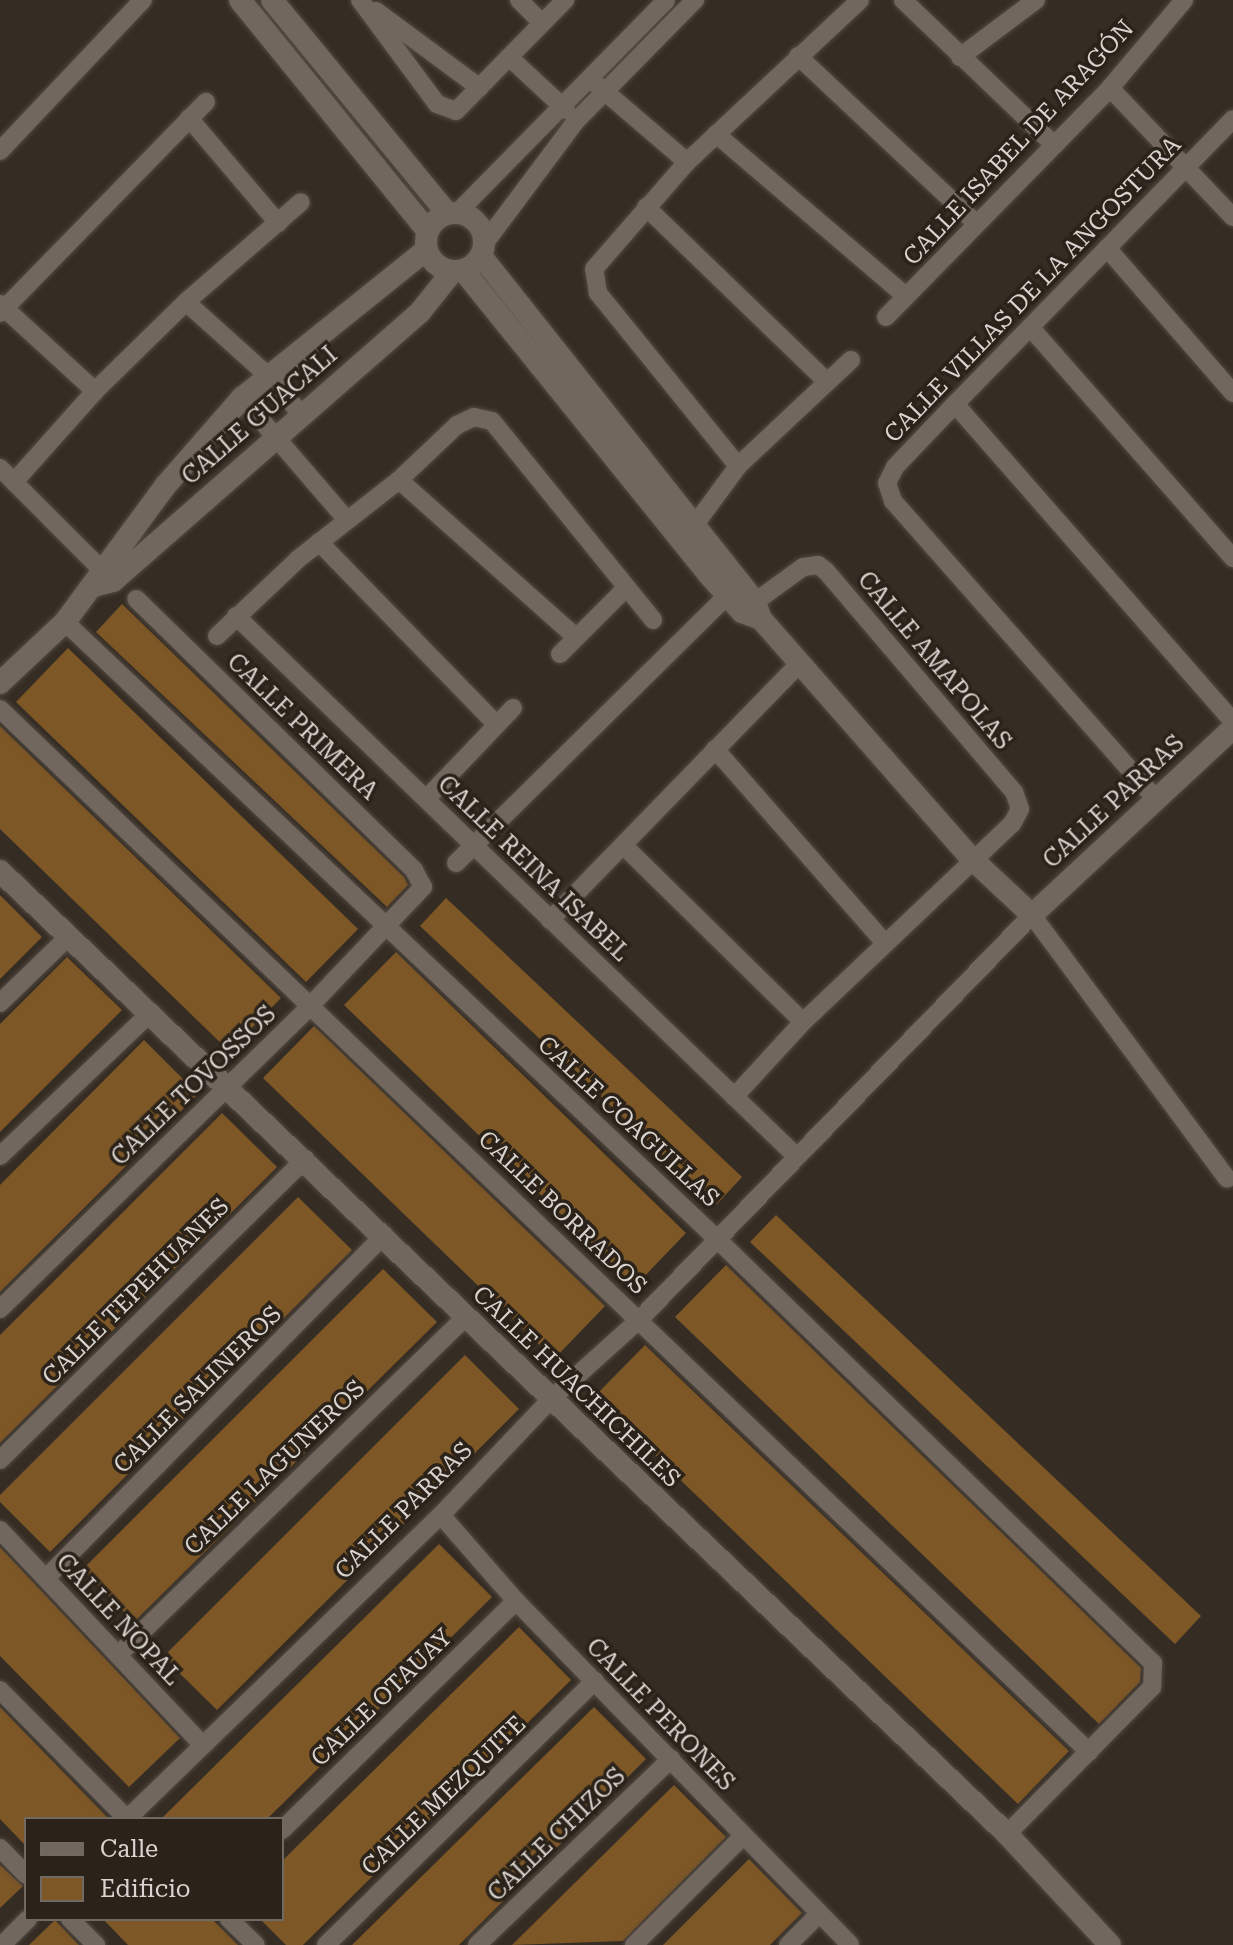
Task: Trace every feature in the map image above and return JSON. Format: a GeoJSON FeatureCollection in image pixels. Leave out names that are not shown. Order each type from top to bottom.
{"type":"FeatureCollection","features":[{"type":"Feature","properties":{"kind":"street"},"geometry":{"type":"LineString","coordinates":[[0,151],[143,0]]}},
{"type":"Feature","properties":{"kind":"street"},"geometry":{"type":"LineString","coordinates":[[240,0],[427,240],[440,268],[458,271],[972,859],[1032,915],[1230,1170]]}},
{"type":"Feature","properties":{"kind":"street"},"geometry":{"type":"LineString","coordinates":[[272,0],[452,213],[477,223],[483,250],[694,526],[745,602]]}},
{"type":"Feature","properties":{"kind":"street"},"geometry":{"type":"LineString","coordinates":[[360,0],[480,88]]}},
{"type":"Feature","properties":{"kind":"street"},"geometry":{"type":"LineString","coordinates":[[360,0],[437,104],[456,111],[565,0]]}},
{"type":"Feature","properties":{"kind":"street"},"geometry":{"type":"LineString","coordinates":[[519,0],[541,22]]}},
{"type":"Feature","properties":{"kind":"street"},"geometry":{"type":"LineString","coordinates":[[427,240],[560,103],[666,0]]}},
{"type":"Feature","properties":{"kind":"street"},"geometry":{"type":"LineString","coordinates":[[458,271],[483,250],[576,121],[695,0]]}},
{"type":"Feature","properties":{"kind":"street"},"geometry":{"type":"LineString","coordinates":[[738,466],[593,282],[599,261],[687,162],[860,0]]}},
{"type":"Feature","properties":{"kind":"street"},"geometry":{"type":"LineString","coordinates":[[903,0],[1053,144]]}},
{"type":"Feature","properties":{"kind":"street"},"geometry":{"type":"LineString","coordinates":[[960,57],[1036,0]]}},
{"type":"Feature","properties":{"kind":"street","name":"CALLE ISABEL DE ARAGÓN"},"geometry":{"type":"LineString","coordinates":[[886,317],[1110,88],[1184,0]]}},
{"type":"Feature","properties":{"kind":"street"},"geometry":{"type":"LineString","coordinates":[[798,56],[976,223]]}},
{"type":"Feature","properties":{"kind":"street"},"geometry":{"type":"LineString","coordinates":[[509,57],[576,121]]}},
{"type":"Feature","properties":{"kind":"street"},"geometry":{"type":"LineString","coordinates":[[588,77],[687,162]]}},
{"type":"Feature","properties":{"kind":"street"},"geometry":{"type":"LineString","coordinates":[[1110,88],[1233,217]]}},
{"type":"Feature","properties":{"kind":"street"},"geometry":{"type":"LineString","coordinates":[[95,391],[2,309],[206,102]]}},
{"type":"Feature","properties":{"kind":"street"},"geometry":{"type":"LineString","coordinates":[[189,118],[278,223]]}},
{"type":"Feature","properties":{"kind":"street","name":"CALLE VILLAS DE LA ANGOSTURA"},"geometry":{"type":"LineString","coordinates":[[1154,797],[893,501],[887,483],[890,474],[955,404],[1233,119]]}},
{"type":"Feature","properties":{"kind":"street"},"geometry":{"type":"LineString","coordinates":[[716,134],[906,296]]}},
{"type":"Feature","properties":{"kind":"street"},"geometry":{"type":"LineString","coordinates":[[14,482],[95,391],[186,302],[301,202]]}},
{"type":"Feature","properties":{"kind":"street"},"geometry":{"type":"LineString","coordinates":[[646,207],[827,382]]}},
{"type":"Feature","properties":{"kind":"street","name":"CALLE GUACALI"},"geometry":{"type":"LineString","coordinates":[[0,683],[65,622],[102,578],[136,526],[242,398],[427,240]]}},
{"type":"Feature","properties":{"kind":"street"},"geometry":{"type":"LineString","coordinates":[[1107,248],[1233,393]]}},
{"type":"Feature","properties":{"kind":"street","name":"CALLE GUACALI"},"geometry":{"type":"LineString","coordinates":[[102,578],[153,544],[420,312],[458,271]]}},
{"type":"Feature","properties":{"kind":"street"},"geometry":{"type":"LineString","coordinates":[[186,302],[267,375],[301,414]]}},
{"type":"Feature","properties":{"kind":"street"},"geometry":{"type":"LineString","coordinates":[[1030,327],[1233,558]]}},
{"type":"Feature","properties":{"kind":"street"},"geometry":{"type":"LineString","coordinates":[[694,526],[738,466],[851,360]]}},
{"type":"Feature","properties":{"kind":"street"},"geometry":{"type":"LineString","coordinates":[[242,398],[346,519]]}},
{"type":"Feature","properties":{"kind":"street"},"geometry":{"type":"LineString","coordinates":[[955,404],[1233,725]]}},
{"type":"Feature","properties":{"kind":"street"},"geometry":{"type":"LineString","coordinates":[[217,636],[319,542],[399,480],[457,425],[484,418],[653,620]]}},
{"type":"Feature","properties":{"kind":"street"},"geometry":{"type":"LineString","coordinates":[[0,468],[102,578]]}},
{"type":"Feature","properties":{"kind":"street"},"geometry":{"type":"LineString","coordinates":[[399,480],[576,637]]}},
{"type":"Feature","properties":{"kind":"street"},"geometry":{"type":"LineString","coordinates":[[136,526],[153,544]]}},
{"type":"Feature","properties":{"kind":"street"},"geometry":{"type":"LineString","coordinates":[[319,542],[496,724]]}},
{"type":"Feature","properties":{"kind":"street","name":"CALLE AMAPOLAS"},"geometry":{"type":"LineString","coordinates":[[745,602],[803,567],[818,565],[826,571],[1014,792],[1017,817],[972,859]]}},
{"type":"Feature","properties":{"kind":"street"},"geometry":{"type":"LineString","coordinates":[[560,654],[626,588]]}},
{"type":"Feature","properties":{"kind":"street","name":"CALLE PRIMERA"},"geometry":{"type":"LineString","coordinates":[[136,599],[419,875],[424,883],[418,894]]}},
{"type":"Feature","properties":{"kind":"street"},"geometry":{"type":"LineString","coordinates":[[456,863],[471,846],[745,602]]}},
{"type":"Feature","properties":{"kind":"street","name":"CALLE REINA ISABEL"},"geometry":{"type":"LineString","coordinates":[[236,616],[471,846],[797,1157]]}},
{"type":"Feature","properties":{"kind":"street","name":"CALLE COAGULLAS"},"geometry":{"type":"LineString","coordinates":[[65,622],[718,1240],[1153,1663],[1152,1687],[1089,1752]]}},
{"type":"Feature","properties":{"kind":"street"},"geometry":{"type":"LineString","coordinates":[[550,920],[800,663]]}},
{"type":"Feature","properties":{"kind":"street"},"geometry":{"type":"LineString","coordinates":[[426,799],[513,708]]}},
{"type":"Feature","properties":{"kind":"street","name":"CALLE BORRADOS"},"geometry":{"type":"LineString","coordinates":[[0,709],[1089,1752]]}},
{"type":"Feature","properties":{"kind":"street","name":"CALLE PARRAS"},"geometry":{"type":"LineString","coordinates":[[129,1817],[201,1743],[441,1515],[550,1400],[639,1320],[1032,915],[1233,725]]}},
{"type":"Feature","properties":{"kind":"street"},"geometry":{"type":"LineString","coordinates":[[715,749],[885,943]]}},
{"type":"Feature","properties":{"kind":"street"},"geometry":{"type":"LineString","coordinates":[[623,845],[803,1022]]}},
{"type":"Feature","properties":{"kind":"street"},"geometry":{"type":"LineString","coordinates":[[734,1097],[803,1022],[972,859]]}},
{"type":"Feature","properties":{"kind":"street","name":"CALLE HUACHICHILES"},"geometry":{"type":"LineString","coordinates":[[0,871],[305,1159],[550,1400],[1007,1834],[1110,1945]]}},
{"type":"Feature","properties":{"kind":"street","name":"CALLE TOVOSSOS"},"geometry":{"type":"LineString","coordinates":[[0,1309],[311,1005],[418,894]]}},
{"type":"Feature","properties":{"kind":"street"},"geometry":{"type":"LineString","coordinates":[[0,1003],[68,937]]}},
{"type":"Feature","properties":{"kind":"street"},"geometry":{"type":"LineString","coordinates":[[0,1156],[149,1014]]}},
{"type":"Feature","properties":{"kind":"street","name":"CALLE TEPEHUANES"},"geometry":{"type":"LineString","coordinates":[[0,1460],[305,1159]]}},
{"type":"Feature","properties":{"kind":"street","name":"CALLE SALINEROS"},"geometry":{"type":"LineString","coordinates":[[46,1578],[384,1235]]}},
{"type":"Feature","properties":{"kind":"street","name":"CALLE LAGUNEROS"},"geometry":{"type":"LineString","coordinates":[[118,1655],[466,1316]]}},
{"type":"Feature","properties":{"kind":"street","name":"CALLE PERONES"},"geometry":{"type":"LineString","coordinates":[[441,1515],[516,1601],[850,1945]]}},
{"type":"Feature","properties":{"kind":"street","name":"CALLE NOPAL"},"geometry":{"type":"LineString","coordinates":[[0,1530],[201,1743]]}},
{"type":"Feature","properties":{"kind":"street","name":"CALLE OTAUAY"},"geometry":{"type":"LineString","coordinates":[[284,1828],[516,1601]]}},
{"type":"Feature","properties":{"kind":"street","name":"CALLE MEZQUITE"},"geometry":{"type":"LineString","coordinates":[[326,1945],[595,1681]]}},
{"type":"Feature","properties":{"kind":"street"},"geometry":{"type":"LineString","coordinates":[[0,1690],[125,1817]]}},
{"type":"Feature","properties":{"kind":"street"},"geometry":{"type":"LineString","coordinates":[[1007,1834],[1089,1752]]}},
{"type":"Feature","properties":{"kind":"street","name":"CALLE CHIZOS"},"geometry":{"type":"LineString","coordinates":[[477,1945],[671,1759]]}},
{"type":"Feature","properties":{"kind":"street"},"geometry":{"type":"LineString","coordinates":[[634,1945],[743,1836]]}},
{"type":"Feature","properties":{"kind":"street"},"geometry":{"type":"LineString","coordinates":[[0,1848],[24,1873]]}},
{"type":"Feature","properties":{"kind":"street"},"geometry":{"type":"LineString","coordinates":[[788,1945],[819,1914]]}},
{"type":"Feature","properties":{"kind":"street"},"geometry":{"type":"LineString","coordinates":[[2,1945],[26,1921]]}},
{"type":"Feature","properties":{"kind":"street"},"geometry":{"type":"LineString","coordinates":[[72,1921],[96,1945]]}},
{"type":"Feature","properties":{"kind":"street"},"geometry":{"type":"LineString","coordinates":[[231,1921],[256,1945]]}},
{"type":"Feature","properties":{"kind":"building"},"geometry":{"type":"Polygon","coordinates":[[[122,604],[404,877],[408,885],[387,907],[96,632],[122,604]]]}},
{"type":"Feature","properties":{"kind":"building"},"geometry":{"type":"Polygon","coordinates":[[[68,648],[358,929],[306,982],[16,702],[68,648]]]}},
{"type":"Feature","properties":{"kind":"building"},"geometry":{"type":"Polygon","coordinates":[[[0,726],[281,998],[229,1051],[0,829],[0,726]]]}},
{"type":"Feature","properties":{"kind":"building"},"geometry":{"type":"Polygon","coordinates":[[[0,895],[42,937],[0,979],[0,895]]]}},
{"type":"Feature","properties":{"kind":"building"},"geometry":{"type":"Polygon","coordinates":[[[446,898],[742,1177],[716,1205],[420,926],[446,898]]]}},
{"type":"Feature","properties":{"kind":"building"},"geometry":{"type":"Polygon","coordinates":[[[396,952],[686,1233],[635,1286],[344,1005],[396,952]]]}},
{"type":"Feature","properties":{"kind":"building"},"geometry":{"type":"Polygon","coordinates":[[[67,957],[122,1010],[0,1132],[0,1024],[67,957]]]}},
{"type":"Feature","properties":{"kind":"building"},"geometry":{"type":"Polygon","coordinates":[[[314,1026],[605,1306],[554,1359],[263,1078],[314,1026]]]}},
{"type":"Feature","properties":{"kind":"building"},"geometry":{"type":"Polygon","coordinates":[[[144,1040],[198,1094],[0,1292],[0,1185],[144,1040]]]}},
{"type":"Feature","properties":{"kind":"building"},"geometry":{"type":"Polygon","coordinates":[[[222,1113],[277,1167],[0,1443],[0,1335],[222,1113]]]}},
{"type":"Feature","properties":{"kind":"building"},"geometry":{"type":"Polygon","coordinates":[[[298,1197],[352,1250],[50,1552],[0,1502],[0,1495],[298,1197]]]}},
{"type":"Feature","properties":{"kind":"building"},"geometry":{"type":"Polygon","coordinates":[[[776,1215],[1201,1616],[1175,1644],[750,1242],[776,1215]]]}},
{"type":"Feature","properties":{"kind":"building"},"geometry":{"type":"Polygon","coordinates":[[[726,1265],[1141,1668],[1140,1682],[1099,1724],[675,1317],[726,1265]]]}},
{"type":"Feature","properties":{"kind":"building"},"geometry":{"type":"Polygon","coordinates":[[[383,1269],[437,1322],[134,1622],[82,1570],[383,1269]]]}},
{"type":"Feature","properties":{"kind":"building"},"geometry":{"type":"Polygon","coordinates":[[[645,1345],[1069,1751],[1018,1804],[594,1397],[645,1345]]]}},
{"type":"Feature","properties":{"kind":"building"},"geometry":{"type":"Polygon","coordinates":[[[465,1355],[519,1409],[217,1710],[163,1657],[465,1355]]]}},
{"type":"Feature","properties":{"kind":"building"},"geometry":{"type":"Polygon","coordinates":[[[439,1544],[492,1597],[269,1817],[163,1817],[439,1544]]]}},
{"type":"Feature","properties":{"kind":"building"},"geometry":{"type":"Polygon","coordinates":[[[0,1547],[180,1738],[129,1787],[0,1656],[0,1547]]]}},
{"type":"Feature","properties":{"kind":"building"},"geometry":{"type":"Polygon","coordinates":[[[519,1627],[571,1680],[303,1945],[286,1945],[262,1921],[284,1921],[284,1859],[519,1627]]]}},
{"type":"Feature","properties":{"kind":"building"},"geometry":{"type":"Polygon","coordinates":[[[0,1707],[107,1817],[24,1817],[24,1844],[0,1819],[0,1707]]]}},
{"type":"Feature","properties":{"kind":"building"},"geometry":{"type":"Polygon","coordinates":[[[594,1707],[646,1759],[459,1945],[352,1945],[594,1707]]]}},
{"type":"Feature","properties":{"kind":"building"},"geometry":{"type":"Polygon","coordinates":[[[674,1785],[726,1837],[623,1941],[512,1945],[674,1785]]]}},
{"type":"Feature","properties":{"kind":"building"},"geometry":{"type":"Polygon","coordinates":[[[749,1859],[802,1913],[770,1945],[663,1945],[749,1859]]]}},
{"type":"Feature","properties":{"kind":"building"},"geometry":{"type":"Polygon","coordinates":[[[0,1865],[23,1886],[0,1908],[0,1865]]]}},
{"type":"Feature","properties":{"kind":"building"},"geometry":{"type":"Polygon","coordinates":[[[56,1921],[79,1945],[29,1945],[56,1921]]]}},
{"type":"Feature","properties":{"kind":"building"},"geometry":{"type":"Polygon","coordinates":[[[105,1921],[214,1921],[238,1945],[128,1945],[105,1921]]]}}]}
